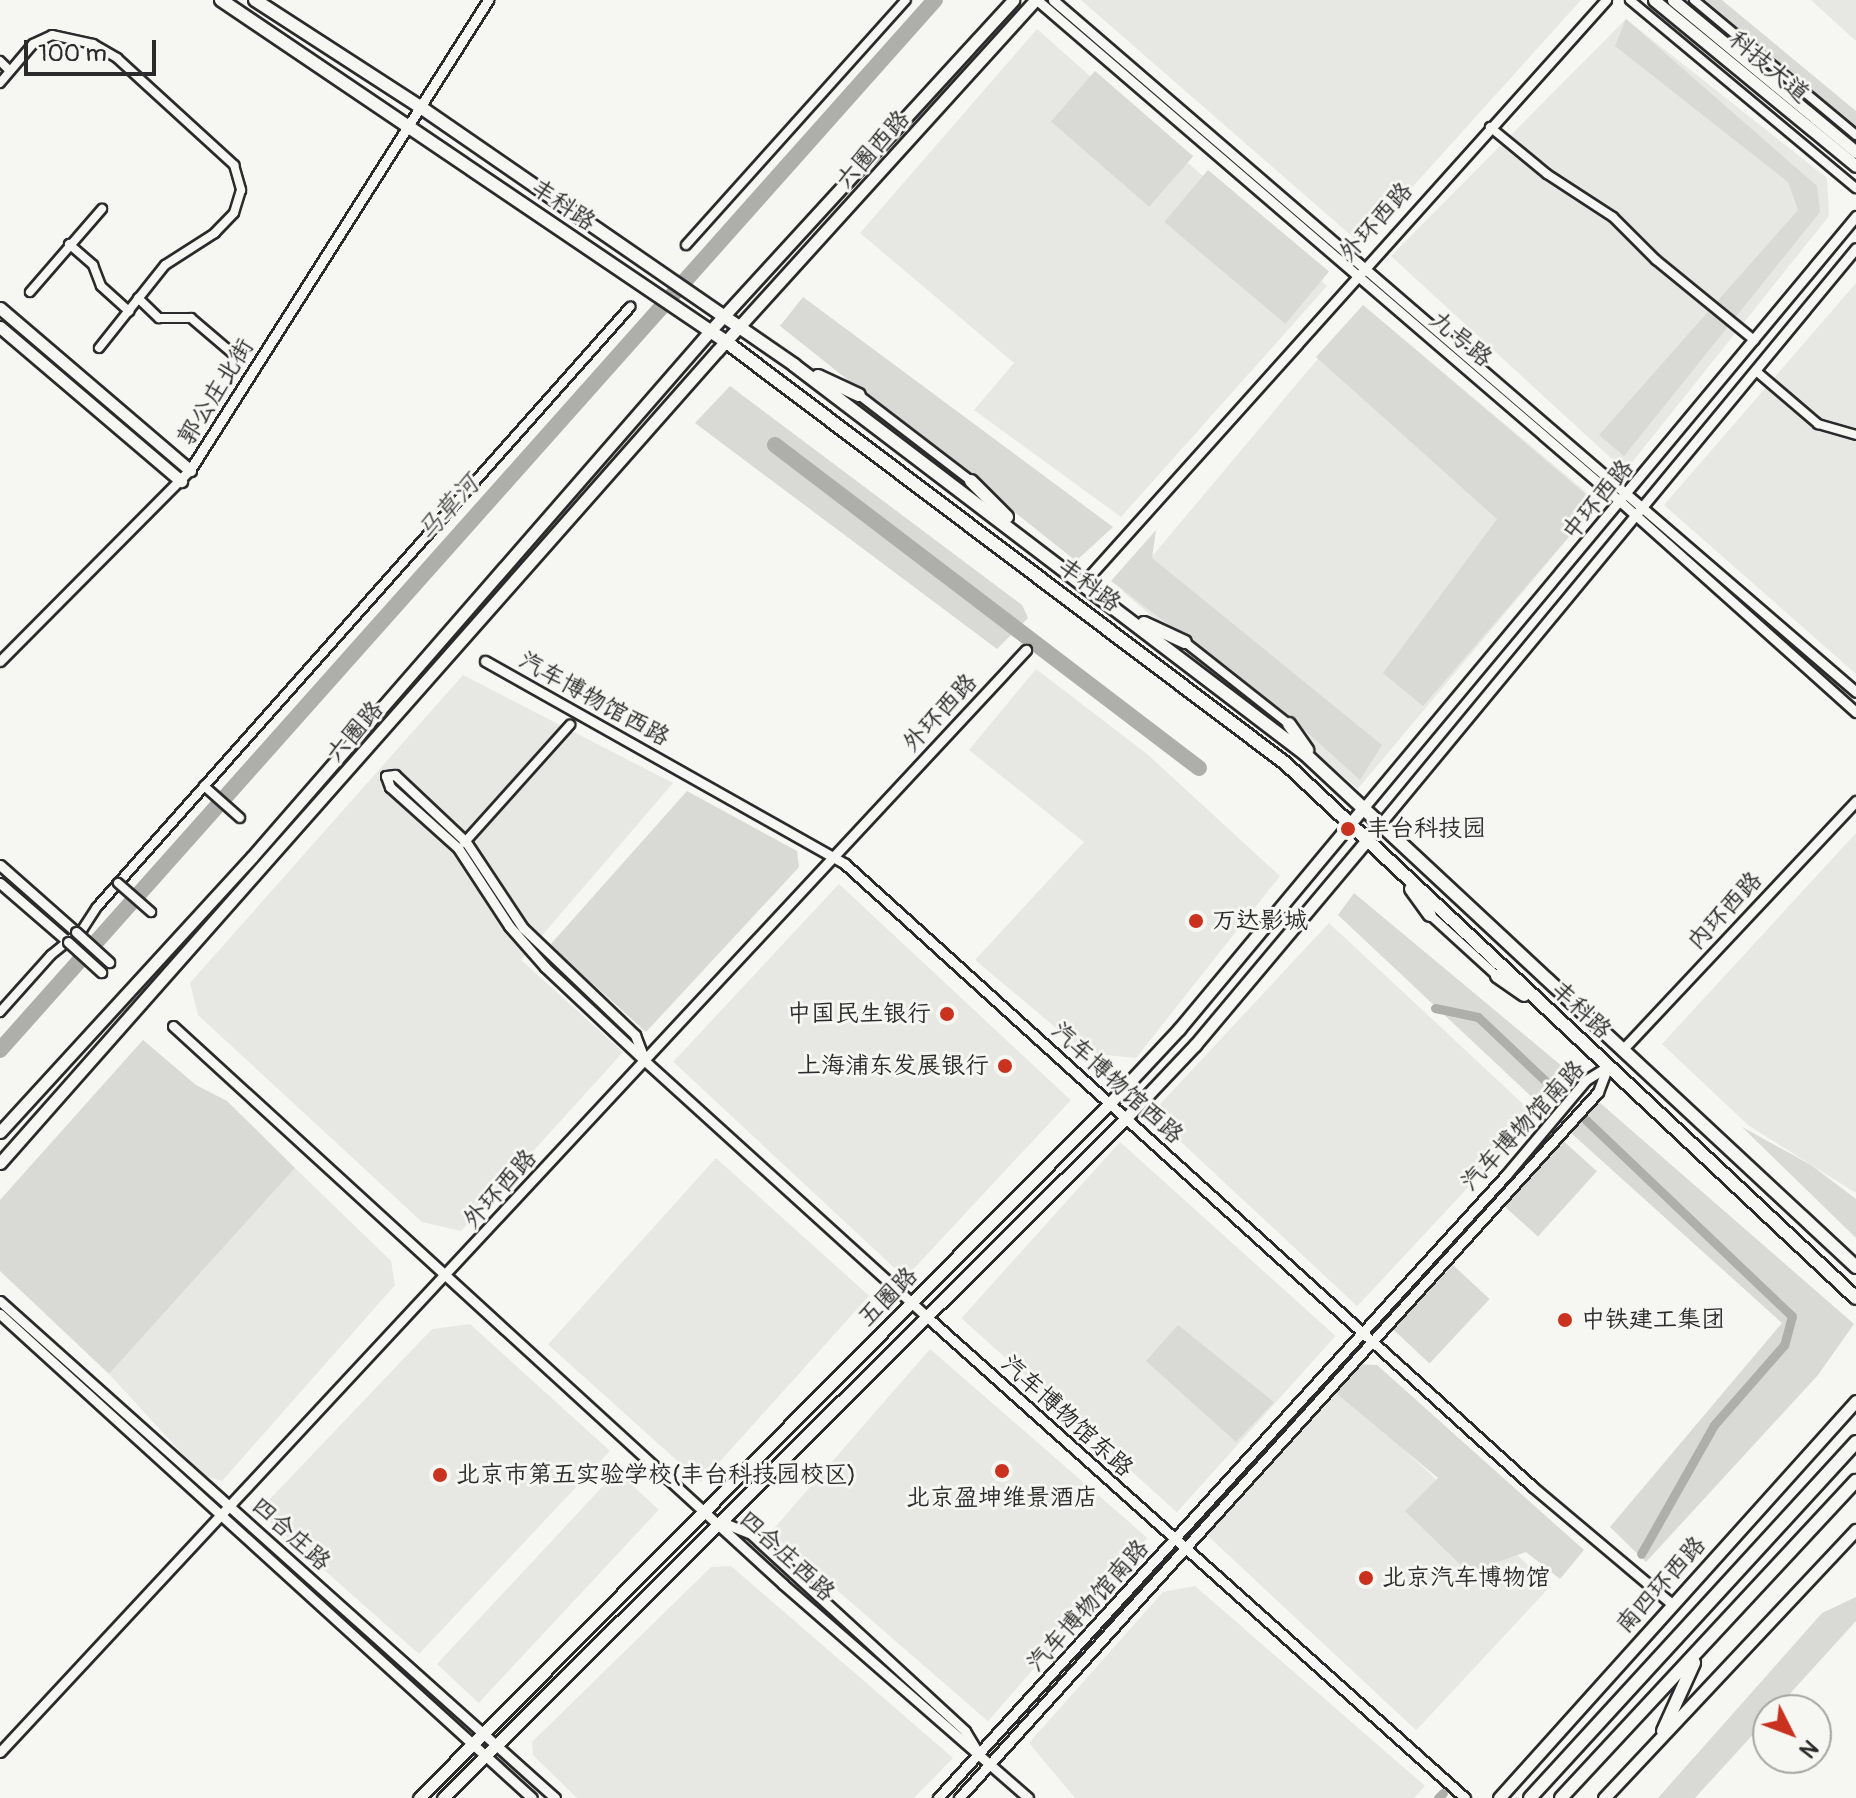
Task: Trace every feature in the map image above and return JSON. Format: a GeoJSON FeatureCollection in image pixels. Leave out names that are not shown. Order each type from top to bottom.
{"type":"FeatureCollection","features":[{"type":"Feature","properties":{"kind":"main road","name":"丰科路"},"geometry":{"type":"LineString","coordinates":[[221,0],[725,341],[1272,754],[1350,823],[1856,1298]]}},
{"type":"Feature","properties":{"kind":"main road","name":"丰科路"},"geometry":{"type":"LineString","coordinates":[[255,0],[419,106],[740,326],[1084,582],[1318,765],[1856,1267]]}},
{"type":"Feature","properties":{"kind":"main road","name":"六圈西路"},"geometry":{"type":"LineString","coordinates":[[725,316],[1013,0]]}},
{"type":"Feature","properties":{"kind":"main road","name":"六圈西路"},"geometry":{"type":"LineString","coordinates":[[740,326],[1036,0]]}},
{"type":"Feature","properties":{"kind":"main road","name":"科技大道"},"geometry":{"type":"LineString","coordinates":[[1654,0],[1856,166]]}},
{"type":"Feature","properties":{"kind":"main road","name":"科技大道"},"geometry":{"type":"LineString","coordinates":[[1673,0],[1856,152]]}},
{"type":"Feature","properties":{"kind":"main road"},"geometry":{"type":"LineString","coordinates":[[0,308],[190,470]]}},
{"type":"Feature","properties":{"kind":"main road","name":"六圈路"},"geometry":{"type":"LineString","coordinates":[[0,1132],[252,857],[725,316]]}},
{"type":"Feature","properties":{"kind":"main road","name":"六圈路"},"geometry":{"type":"LineString","coordinates":[[0,1163],[740,326]]}},
{"type":"Feature","properties":{"kind":"main road"},"geometry":{"type":"LineString","coordinates":[[0,327],[181,481]]}},
{"type":"Feature","properties":{"kind":"main road"},"geometry":{"type":"LineString","coordinates":[[794,365],[859,395]]}},
{"type":"Feature","properties":{"kind":"main road"},"geometry":{"type":"LineString","coordinates":[[971,481],[1021,535]]}},
{"type":"Feature","properties":{"kind":"main road"},"geometry":{"type":"LineString","coordinates":[[1127,615],[1185,642]]}},
{"type":"Feature","properties":{"kind":"main road"},"geometry":{"type":"LineString","coordinates":[[1289,724],[1318,765]]}},
{"type":"Feature","properties":{"kind":"main road","name":"五圈路"},"geometry":{"type":"LineString","coordinates":[[419,1798],[1109,1104],[1179,1029],[1365,806]]}},
{"type":"Feature","properties":{"kind":"main road","name":"五圈路"},"geometry":{"type":"LineString","coordinates":[[443,1798],[1125,1119],[1195,1045],[1382,822]]}},
{"type":"Feature","properties":{"kind":"main road"},"geometry":{"type":"LineString","coordinates":[[1402,872],[1430,915]]}},
{"type":"Feature","properties":{"kind":"main road"},"geometry":{"type":"LineString","coordinates":[[1497,976],[1540,1001]]}},
{"type":"Feature","properties":{"kind":"main road","name":"南四环西路"},"geometry":{"type":"LineString","coordinates":[[1499,1798],[1856,1401]]}},
{"type":"Feature","properties":{"kind":"main road"},"geometry":{"type":"LineString","coordinates":[[1530,1798],[1856,1442]]}},
{"type":"Feature","properties":{"kind":"main road"},"geometry":{"type":"LineString","coordinates":[[1561,1798],[1771,1576],[1856,1481]]}},
{"type":"Feature","properties":{"kind":"main road"},"geometry":{"type":"LineString","coordinates":[[1604,1798],[1663,1731],[1856,1530]]}},
{"type":"Feature","properties":{"kind":"main road"},"geometry":{"type":"LineString","coordinates":[[1663,1731],[1699,1652]]}},
{"type":"Feature","properties":{"kind":"street","name":"郭公庄北街"},"geometry":{"type":"LineString","coordinates":[[0,661],[190,470],[488,0]]}},
{"type":"Feature","properties":{"kind":"street"},"geometry":{"type":"LineString","coordinates":[[686,245],[906,0]]}},
{"type":"Feature","properties":{"kind":"street","name":"九号路"},"geometry":{"type":"LineString","coordinates":[[1036,0],[1637,516],[1856,712]]}},
{"type":"Feature","properties":{"kind":"street","name":"九号路"},"geometry":{"type":"LineString","coordinates":[[1053,0],[1630,494],[1856,692]]}},
{"type":"Feature","properties":{"kind":"street","name":"外环西路"},"geometry":{"type":"LineString","coordinates":[[1084,582],[1355,275],[1606,0]]}},
{"type":"Feature","properties":{"kind":"street"},"geometry":{"type":"LineString","coordinates":[[1630,0],[1856,188]]}},
{"type":"Feature","properties":{"kind":"street"},"geometry":{"type":"LineString","coordinates":[[1694,0],[1856,135]]}},
{"type":"Feature","properties":{"kind":"street"},"geometry":{"type":"LineString","coordinates":[[0,83],[33,44],[52,35],[93,44],[117,58],[234,165],[241,190],[234,213],[215,233],[165,265],[99,348]]}},
{"type":"Feature","properties":{"kind":"street"},"geometry":{"type":"LineString","coordinates":[[0,61],[10,71]]}},
{"type":"Feature","properties":{"kind":"street"},"geometry":{"type":"LineString","coordinates":[[1490,127],[1547,174],[1613,217],[1656,260],[1754,340]]}},
{"type":"Feature","properties":{"kind":"street"},"geometry":{"type":"LineString","coordinates":[[30,292],[102,209]]}},
{"type":"Feature","properties":{"kind":"street","name":"中环西路"},"geometry":{"type":"LineString","coordinates":[[1365,806],[1630,494],[1856,216]]}},
{"type":"Feature","properties":{"kind":"street"},"geometry":{"type":"LineString","coordinates":[[69,244],[93,265],[101,286],[129,311]]}},
{"type":"Feature","properties":{"kind":"street","name":"中环西路"},"geometry":{"type":"LineString","coordinates":[[1382,822],[1856,248]]}},
{"type":"Feature","properties":{"kind":"street"},"geometry":{"type":"LineString","coordinates":[[138,298],[159,318],[191,318],[232,353]]}},
{"type":"Feature","properties":{"kind":"street"},"geometry":{"type":"LineString","coordinates":[[0,1012],[51,955],[82,930],[118,883],[630,307]]}},
{"type":"Feature","properties":{"kind":"street"},"geometry":{"type":"LineString","coordinates":[[1756,371],[1818,424],[1856,435]]}},
{"type":"Feature","properties":{"kind":"street"},"geometry":{"type":"LineString","coordinates":[[859,395],[971,481]]}},
{"type":"Feature","properties":{"kind":"street"},"geometry":{"type":"LineString","coordinates":[[1185,642],[1289,724]]}},
{"type":"Feature","properties":{"kind":"street","name":"外环西路"},"geometry":{"type":"LineString","coordinates":[[0,1752],[447,1277],[1026,650]]}},
{"type":"Feature","properties":{"kind":"street","name":"汽车博物馆西路"},"geometry":{"type":"LineString","coordinates":[[485,661],[832,857],[1372,1341],[1673,1605]]}},
{"type":"Feature","properties":{"kind":"street"},"geometry":{"type":"LineString","coordinates":[[462,845],[570,725]]}},
{"type":"Feature","properties":{"kind":"street"},"geometry":{"type":"LineString","coordinates":[[395,775],[462,845],[390,787],[386,776],[395,775]]}},
{"type":"Feature","properties":{"kind":"street"},"geometry":{"type":"LineString","coordinates":[[204,786],[240,818]]}},
{"type":"Feature","properties":{"kind":"street","name":"内环西路"},"geometry":{"type":"LineString","coordinates":[[1624,1048],[1856,801]]}},
{"type":"Feature","properties":{"kind":"street","name":"汽车博物馆东路"},"geometry":{"type":"LineString","coordinates":[[462,845],[523,928],[635,1035],[645,1061],[1174,1540],[1465,1798]]}},
{"type":"Feature","properties":{"kind":"street"},"geometry":{"type":"LineString","coordinates":[[0,865],[109,962]]}},
{"type":"Feature","properties":{"kind":"street"},"geometry":{"type":"LineString","coordinates":[[0,883],[101,972]]}},
{"type":"Feature","properties":{"kind":"street"},"geometry":{"type":"LineString","coordinates":[[118,883],[151,912]]}},
{"type":"Feature","properties":{"kind":"street"},"geometry":{"type":"LineString","coordinates":[[1430,915],[1497,976]]}},
{"type":"Feature","properties":{"kind":"street"},"geometry":{"type":"LineString","coordinates":[[173,1026],[721,1522]]}},
{"type":"Feature","properties":{"kind":"street","name":"汽车博物馆南路"},"geometry":{"type":"LineString","coordinates":[[938,1798],[1362,1332],[1586,1080],[1608,1066]]}},
{"type":"Feature","properties":{"kind":"street","name":"汽车博物馆南路"},"geometry":{"type":"LineString","coordinates":[[959,1798],[1598,1092],[1608,1066]]}},
{"type":"Feature","properties":{"kind":"street","name":"四合庄路"},"geometry":{"type":"LineString","coordinates":[[0,1301],[532,1798]]}},
{"type":"Feature","properties":{"kind":"street","name":"四合庄路"},"geometry":{"type":"LineString","coordinates":[[0,1314],[498,1744],[555,1798]]}},
{"type":"Feature","properties":{"kind":"street","name":"四合庄西路"},"geometry":{"type":"LineString","coordinates":[[721,1522],[783,1584],[1028,1798]]}},
{"type":"Feature","properties":{"kind":"street","name":"四合庄西路"},"geometry":{"type":"LineString","coordinates":[[721,1522],[751,1534],[965,1731],[978,1752]]}},
{"type":"Feature","properties":{"kind":"shaded area"},"geometry":{"type":"Polygon","coordinates":[[[1081,0],[1581,0],[1361,244],[1081,0]]]}},
{"type":"Feature","properties":{"kind":"shaded area"},"geometry":{"type":"Polygon","coordinates":[[[1702,0],[1722,0],[1856,111],[1856,131],[1702,0]]]}},
{"type":"Feature","properties":{"kind":"shaded area"},"geometry":{"type":"Polygon","coordinates":[[[1811,0],[1856,0],[1856,41],[1811,0]]]}},
{"type":"Feature","properties":{"kind":"shaded area"},"geometry":{"type":"Polygon","coordinates":[[[1626,19],[1827,178],[1829,216],[1625,471],[1391,256],[1626,19]]]}},
{"type":"Feature","properties":{"kind":"shaded area"},"geometry":{"type":"Polygon","coordinates":[[[1626,19],[1817,186],[1820,212],[1624,456],[1599,435],[1798,210],[1788,182],[1615,46],[1626,19]]]}},
{"type":"Feature","properties":{"kind":"shaded area"},"geometry":{"type":"Polygon","coordinates":[[[1037,29],[1327,286],[1121,517],[974,410],[1014,363],[860,233],[1037,29]]]}},
{"type":"Feature","properties":{"kind":"shaded area"},"geometry":{"type":"Polygon","coordinates":[[[1095,71],[1193,156],[1149,207],[1051,122],[1095,71]]]}},
{"type":"Feature","properties":{"kind":"shaded area"},"geometry":{"type":"Polygon","coordinates":[[[1208,170],[1329,272],[1285,324],[1164,222],[1208,170]]]}},
{"type":"Feature","properties":{"kind":"shaded area"},"geometry":{"type":"Polygon","coordinates":[[[1856,283],[1856,674],[1664,505],[1856,283]]]}},
{"type":"Feature","properties":{"kind":"shaded area"},"geometry":{"type":"Polygon","coordinates":[[[803,297],[1113,527],[1076,561],[780,326],[803,297]]]}},
{"type":"Feature","properties":{"kind":"shaded area"},"geometry":{"type":"Polygon","coordinates":[[[1363,305],[1598,502],[1358,789],[1123,592],[1363,305]]]}},
{"type":"Feature","properties":{"kind":"shaded area"},"geometry":{"type":"Polygon","coordinates":[[[1363,305],[1597,504],[1423,706],[1383,673],[1497,519],[1316,357],[1363,305]]]}},
{"type":"Feature","properties":{"kind":"shaded area"},"geometry":{"type":"Polygon","coordinates":[[[730,386],[1022,605],[1028,618],[997,649],[695,423],[730,386]]]}},
{"type":"Feature","properties":{"kind":"shaded area"},"geometry":{"type":"Polygon","coordinates":[[[1156,530],[1152,558],[1382,745],[1360,780],[1289,716],[1111,581],[1156,530]]]}},
{"type":"Feature","properties":{"kind":"shaded area"},"geometry":{"type":"Polygon","coordinates":[[[1036,669],[1147,754],[1280,876],[1136,1058],[1086,1053],[975,960],[1084,842],[969,750],[1036,669]]]}},
{"type":"Feature","properties":{"kind":"shaded area"},"geometry":{"type":"Polygon","coordinates":[[[463,675],[673,783],[521,960],[623,1052],[461,1231],[422,1222],[198,1015],[190,983],[463,675]]]}},
{"type":"Feature","properties":{"kind":"shaded area"},"geometry":{"type":"Polygon","coordinates":[[[687,791],[797,851],[799,867],[646,1032],[550,945],[687,791]]]}},
{"type":"Feature","properties":{"kind":"shaded area"},"geometry":{"type":"Polygon","coordinates":[[[1856,833],[1856,1193],[1748,1125],[1662,1044],[1856,833]]]}},
{"type":"Feature","properties":{"kind":"shaded area"},"geometry":{"type":"Polygon","coordinates":[[[839,884],[1071,1100],[905,1278],[673,1062],[839,884]]]}},
{"type":"Feature","properties":{"kind":"shaded area"},"geometry":{"type":"Polygon","coordinates":[[[1354,893],[1569,1072],[1536,1101],[1338,915],[1354,893]]]}},
{"type":"Feature","properties":{"kind":"shaded area"},"geometry":{"type":"Polygon","coordinates":[[[1329,923],[1535,1115],[1357,1306],[1151,1114],[1329,923]]]}},
{"type":"Feature","properties":{"kind":"shaded area"},"geometry":{"type":"Polygon","coordinates":[[[143,1040],[196,1085],[227,1101],[295,1168],[109,1374],[0,1271],[0,1200],[143,1040]]]}},
{"type":"Feature","properties":{"kind":"shaded area"},"geometry":{"type":"Polygon","coordinates":[[[1599,1102],[1854,1324],[1818,1375],[1646,1562],[1610,1527],[1782,1323],[1571,1133],[1599,1102]]]}},
{"type":"Feature","properties":{"kind":"shaded area"},"geometry":{"type":"Polygon","coordinates":[[[1742,1127],[1811,1165],[1856,1199],[1856,1238],[1742,1127]]]}},
{"type":"Feature","properties":{"kind":"shaded area"},"geometry":{"type":"Polygon","coordinates":[[[1559,1137],[1597,1171],[1538,1237],[1500,1202],[1559,1137]]]}},
{"type":"Feature","properties":{"kind":"shaded area"},"geometry":{"type":"Polygon","coordinates":[[[1120,1142],[1336,1336],[1177,1512],[961,1318],[1120,1142]]]}},
{"type":"Feature","properties":{"kind":"shaded area"},"geometry":{"type":"Polygon","coordinates":[[[716,1158],[869,1296],[701,1482],[548,1345],[716,1158]]]}},
{"type":"Feature","properties":{"kind":"shaded area"},"geometry":{"type":"Polygon","coordinates":[[[295,1168],[391,1261],[395,1285],[222,1481],[202,1475],[109,1374],[295,1168]]]}},
{"type":"Feature","properties":{"kind":"shaded area"},"geometry":{"type":"Polygon","coordinates":[[[1453,1265],[1490,1299],[1430,1363],[1393,1329],[1453,1265]]]}},
{"type":"Feature","properties":{"kind":"shaded area","name":"北京市第五实验学校(丰台科技园校区)"},"geometry":{"type":"Polygon","coordinates":[[[470,1324],[610,1451],[419,1654],[270,1522],[270,1499],[432,1329],[470,1324]]]}},
{"type":"Feature","properties":{"kind":"shaded area"},"geometry":{"type":"Polygon","coordinates":[[[1178,1325],[1274,1402],[1236,1442],[1146,1361],[1178,1325]]]}},
{"type":"Feature","properties":{"kind":"shaded area"},"geometry":{"type":"Polygon","coordinates":[[[930,1349],[1147,1538],[988,1721],[771,1532],[930,1349]]]}},
{"type":"Feature","properties":{"kind":"shaded area"},"geometry":{"type":"Polygon","coordinates":[[[1357,1364],[1377,1365],[1584,1550],[1560,1579],[1526,1552],[1468,1572],[1405,1511],[1438,1478],[1336,1393],[1357,1364]]]}},
{"type":"Feature","properties":{"kind":"shaded area"},"geometry":{"type":"Polygon","coordinates":[[[1337,1387],[1551,1586],[1416,1730],[1203,1531],[1337,1387]]]}},
{"type":"Feature","properties":{"kind":"shaded area"},"geometry":{"type":"Polygon","coordinates":[[[617,1471],[659,1510],[479,1703],[437,1664],[617,1471]]]}},
{"type":"Feature","properties":{"kind":"shaded area"},"geometry":{"type":"Polygon","coordinates":[[[731,1566],[953,1758],[914,1798],[577,1798],[533,1755],[532,1742],[711,1567],[731,1566]]]}},
{"type":"Feature","properties":{"kind":"shaded area"},"geometry":{"type":"Polygon","coordinates":[[[1195,1586],[1425,1786],[1414,1798],[1075,1798],[1029,1743],[1163,1592],[1195,1586]]]}},
{"type":"Feature","properties":{"kind":"shaded area"},"geometry":{"type":"Polygon","coordinates":[[[1856,1597],[1856,1621],[1790,1694],[1752,1694],[1752,1736],[1695,1798],[1658,1798],[1822,1613],[1856,1597]]]}},
{"type":"Feature","properties":{"kind":"waterway","name":"马草河"},"geometry":{"type":"LineString","coordinates":[[0,1050],[935,0]]}},
{"type":"Feature","properties":{"kind":"waterway"},"geometry":{"type":"LineString","coordinates":[[775,445],[1199,768]]}},
{"type":"Feature","properties":{"kind":"waterway"},"geometry":{"type":"LineString","coordinates":[[1435,1008],[1478,1017],[1554,1089]]}},
{"type":"Feature","properties":{"kind":"waterway"},"geometry":{"type":"LineString","coordinates":[[1586,1120],[1792,1316],[1784,1345],[1714,1425],[1641,1554]]}},
{"type":"Feature","properties":{"kind":"waterway"},"geometry":{"type":"LineString","coordinates":[[1438,1798],[1443,1793]]}},
{"type":"Feature","properties":{"kind":"place","name":"丰台科技园"},"geometry":{"type":"Point","coordinates":[1348,829]}},
{"type":"Feature","properties":{"kind":"place","name":"万达影城"},"geometry":{"type":"Point","coordinates":[1196,921]}},
{"type":"Feature","properties":{"kind":"place","name":"中国民生银行"},"geometry":{"type":"Point","coordinates":[947,1014]}},
{"type":"Feature","properties":{"kind":"place","name":"上海浦东发展银行"},"geometry":{"type":"Point","coordinates":[1005,1066]}},
{"type":"Feature","properties":{"kind":"place","name":"中铁建工集团"},"geometry":{"type":"Point","coordinates":[1565,1320]}},
{"type":"Feature","properties":{"kind":"place","name":"北京盈坤维景酒店"},"geometry":{"type":"Point","coordinates":[1002,1471]}},
{"type":"Feature","properties":{"kind":"place","name":"北京市第五实验学校(丰台科技园校区)"},"geometry":{"type":"Point","coordinates":[440,1475]}},
{"type":"Feature","properties":{"kind":"place","name":"北京汽车博物馆"},"geometry":{"type":"Point","coordinates":[1366,1578]}}]}
